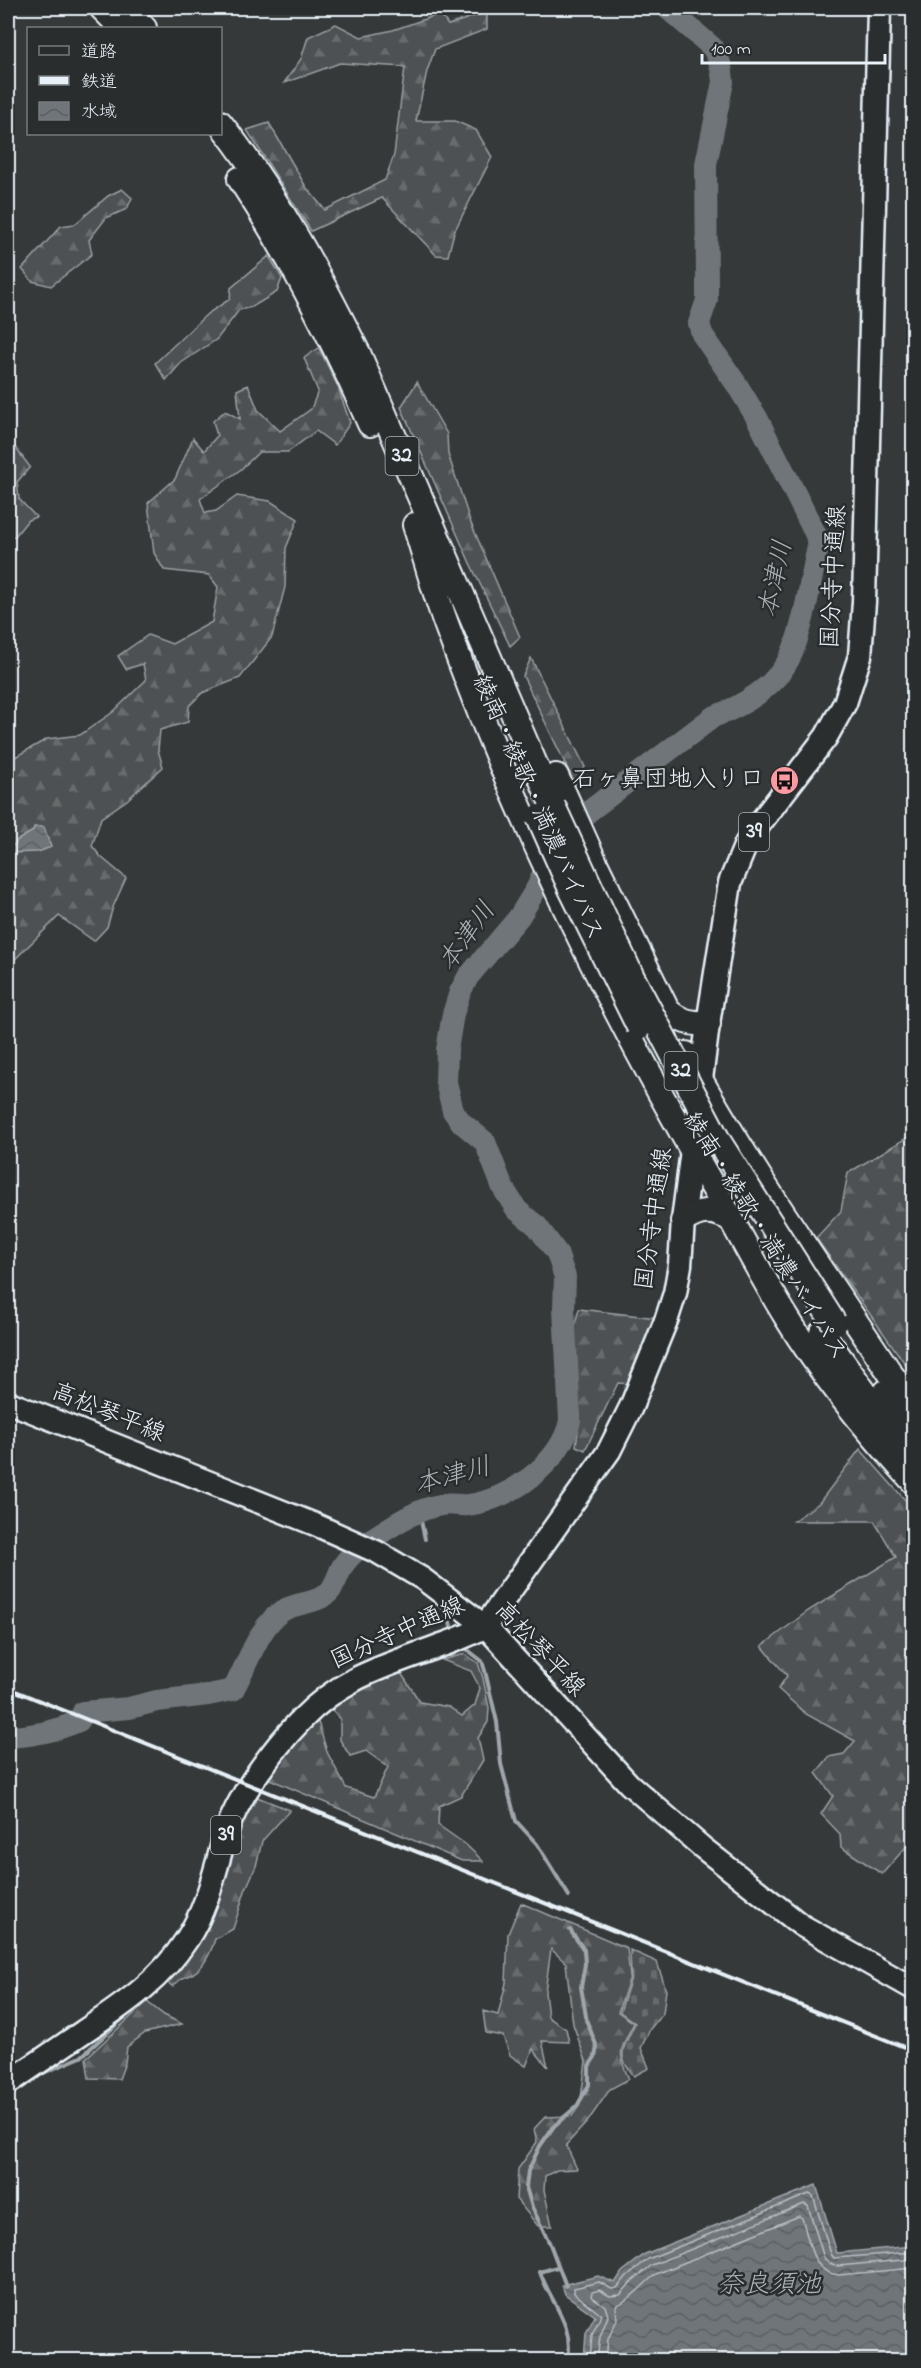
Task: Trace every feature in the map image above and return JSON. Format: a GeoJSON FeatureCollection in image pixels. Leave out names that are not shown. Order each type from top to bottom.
{"type":"FeatureCollection","features":[{"type":"Feature","properties":{"kind":"highway"},"geometry":{"type":"LineString","coordinates":[[102,8],[121,27]]}},
{"type":"Feature","properties":{"kind":"highway"},"geometry":{"type":"LineString","coordinates":[[125,8],[143,27]]}},
{"type":"Feature","properties":{"kind":"highway","name":"綾南・綾歌・満濃バイパス"},"geometry":{"type":"LineString","coordinates":[[222,126],[284,215],[322,282],[358,354],[476,671],[546,811],[592,932],[668,1083],[706,1153],[744,1214],[828,1328],[914,1456]]}},
{"type":"Feature","properties":{"kind":"highway","name":"綾南・綾歌・満濃バイパス"},"geometry":{"type":"LineString","coordinates":[[210,135],[270,225],[305,288],[422,522]]}},
{"type":"Feature","properties":{"kind":"highway"},"geometry":{"type":"LineString","coordinates":[[422,522],[546,811],[561,899],[641,1059],[787,1319],[823,1371],[881,1446],[914,1482]]}},
{"type":"Feature","properties":{"kind":"highway"},"geometry":{"type":"LineString","coordinates":[[546,811],[596,865],[659,998],[731,1135],[892,1376],[914,1404]]}},
{"type":"Feature","properties":{"kind":"highway"},"geometry":{"type":"LineString","coordinates":[[659,998],[678,1020],[708,1024]]}},
{"type":"Feature","properties":{"kind":"highway"},"geometry":{"type":"LineString","coordinates":[[683,1221],[698,1212],[705,1211],[720,1212],[731,1219]]}},
{"type":"Feature","properties":{"kind":"highway","name":"綾南・綾歌・満濃バイパス"},"geometry":{"type":"LineString","coordinates":[[828,1328],[914,1429]]}},
{"type":"Feature","properties":{"kind":"main road","name":"国分寺中通線"},"geometry":{"type":"LineString","coordinates":[[8,2083],[131,2000],[165,1970],[188,1938],[200,1914],[212,1883],[227,1831],[240,1803],[281,1742],[303,1718],[344,1683],[467,1636],[485,1626],[531,1564],[614,1442],[631,1407],[675,1293],[708,1024],[726,903],[737,862],[760,823],[837,720],[860,656],[864,602],[879,8]]}},
{"type":"Feature","properties":{"kind":"main road","name":"高松琴平線"},"geometry":{"type":"LineString","coordinates":[[8,1402],[347,1538],[377,1552],[446,1595],[485,1626],[629,1784],[696,1842],[801,1925],[914,1989]]}},
{"type":"Feature","properties":{"kind":"green space"},"geometry":{"type":"Polygon","coordinates":[[[487,12],[487,29],[435,49],[427,71],[416,121],[455,121],[476,130],[492,157],[454,232],[448,256],[436,255],[382,198],[311,231],[247,130],[269,123],[306,187],[325,210],[385,180],[394,155],[405,67],[340,63],[284,83],[301,59],[308,37],[336,24],[361,37],[393,30],[440,14],[448,25],[487,12]]]}},
{"type":"Feature","properties":{"kind":"green space"},"geometry":{"type":"Polygon","coordinates":[[[122,189],[132,198],[127,209],[106,218],[89,240],[92,254],[51,286],[32,281],[22,269],[61,226],[75,224],[108,196],[122,189]]]}},
{"type":"Feature","properties":{"kind":"green space"},"geometry":{"type":"Polygon","coordinates":[[[269,256],[282,278],[277,292],[252,307],[239,310],[217,339],[181,363],[166,380],[155,363],[207,314],[230,299],[231,288],[269,256]]]}},
{"type":"Feature","properties":{"kind":"green space"},"geometry":{"type":"Polygon","coordinates":[[[319,348],[338,387],[350,423],[335,445],[316,431],[288,452],[259,452],[240,470],[200,499],[205,513],[216,511],[237,496],[270,501],[298,519],[286,548],[285,587],[272,637],[240,678],[202,693],[189,706],[188,722],[160,730],[158,750],[163,767],[127,800],[101,818],[92,846],[101,857],[126,878],[107,927],[94,941],[59,916],[8,966],[8,761],[47,739],[80,735],[113,712],[146,680],[143,664],[126,669],[118,656],[148,635],[172,644],[212,622],[218,587],[209,575],[164,570],[154,553],[148,503],[175,479],[193,438],[204,451],[217,436],[213,421],[225,411],[240,419],[237,390],[248,385],[258,410],[280,431],[311,409],[318,391],[304,358],[319,348]]]}},
{"type":"Feature","properties":{"kind":"green space"},"geometry":{"type":"Polygon","coordinates":[[[417,382],[447,434],[448,454],[470,521],[520,637],[510,646],[469,561],[401,407],[417,382]]]}},
{"type":"Feature","properties":{"kind":"green space"},"geometry":{"type":"Polygon","coordinates":[[[8,438],[30,467],[17,482],[19,499],[36,517],[28,520],[15,536],[8,537],[8,438]]]}},
{"type":"Feature","properties":{"kind":"green space"},"geometry":{"type":"Polygon","coordinates":[[[531,658],[585,767],[575,784],[523,676],[531,658]]]}},
{"type":"Feature","properties":{"kind":"green space"},"geometry":{"type":"Polygon","coordinates":[[[913,1134],[913,1375],[816,1238],[841,1211],[848,1173],[913,1134]]]}},
{"type":"Feature","properties":{"kind":"green space"},"geometry":{"type":"Polygon","coordinates":[[[579,1309],[657,1318],[630,1384],[618,1383],[585,1450],[576,1446],[580,1416],[572,1336],[579,1309]]]}},
{"type":"Feature","properties":{"kind":"green space"},"geometry":{"type":"Polygon","coordinates":[[[860,1449],[914,1510],[913,1839],[882,1874],[841,1847],[840,1834],[821,1814],[833,1796],[816,1773],[829,1757],[844,1754],[855,1741],[806,1714],[778,1689],[787,1676],[762,1646],[808,1611],[896,1557],[874,1521],[793,1521],[819,1503],[860,1449]]]}},
{"type":"Feature","properties":{"kind":"green space"},"geometry":{"type":"Polygon","coordinates":[[[465,1654],[478,1663],[489,1708],[488,1722],[478,1738],[483,1760],[461,1796],[439,1806],[438,1825],[465,1844],[483,1861],[462,1861],[267,1778],[316,1715],[327,1752],[346,1788],[374,1797],[388,1767],[366,1751],[350,1756],[340,1740],[340,1719],[331,1708],[349,1691],[399,1670],[420,1702],[449,1707],[462,1716],[475,1705],[480,1688],[471,1671],[442,1660],[465,1654]]]}},
{"type":"Feature","properties":{"kind":"green space"},"geometry":{"type":"Polygon","coordinates":[[[257,1797],[290,1810],[262,1841],[256,1866],[233,1929],[215,1939],[201,1967],[181,1979],[173,1987],[167,1982],[195,1945],[222,1888],[235,1836],[257,1797]]]}},
{"type":"Feature","properties":{"kind":"green space"},"geometry":{"type":"Polygon","coordinates":[[[521,1903],[627,1948],[630,1977],[618,2012],[634,2023],[623,2044],[621,2056],[629,2079],[610,2089],[588,2121],[566,2145],[577,2169],[557,2170],[545,2176],[544,2190],[552,2226],[538,2226],[516,2199],[518,2169],[537,2142],[534,2129],[545,2117],[572,2116],[580,2105],[586,2061],[573,2024],[566,1963],[551,1949],[545,1992],[548,2017],[566,2029],[569,2042],[542,2041],[548,2067],[533,2049],[526,2066],[510,2055],[503,2036],[486,2033],[483,2011],[498,2015],[506,1983],[508,1934],[521,1903]]]}},
{"type":"Feature","properties":{"kind":"green space"},"geometry":{"type":"Polygon","coordinates":[[[630,1950],[657,1962],[666,1990],[663,2013],[650,2029],[641,2048],[649,2068],[634,2076],[624,2062],[623,2050],[635,2023],[620,2012],[631,1978],[630,1950]]]}},
{"type":"Feature","properties":{"kind":"green space"},"geometry":{"type":"Polygon","coordinates":[[[147,2002],[164,2015],[182,2024],[145,2033],[127,2047],[125,2063],[119,2079],[89,2078],[86,2058],[147,2002]]]}},
{"type":"Feature","properties":{"kind":"water"},"geometry":{"type":"Polygon","coordinates":[[[34,827],[44,827],[51,847],[38,852],[8,853],[8,846],[16,844],[16,841],[33,831],[34,827]]]}},
{"type":"Feature","properties":{"kind":"water","name":"奈良須池"},"geometry":{"type":"Polygon","coordinates":[[[816,2185],[837,2253],[913,2246],[913,2360],[584,2360],[586,2333],[595,2316],[565,2294],[562,2285],[598,2276],[615,2283],[622,2272],[645,2254],[816,2185]]]}},
{"type":"Feature","properties":{"kind":"waterway","name":"本津川"},"geometry":{"type":"LineString","coordinates":[[8,1737],[62,1728],[79,1721],[83,1712],[129,1708],[157,1701],[233,1690],[254,1646],[275,1616],[295,1605],[314,1601],[325,1595],[332,1589],[345,1562],[361,1547],[415,1513],[444,1504],[468,1505],[501,1496],[517,1487],[545,1464],[565,1436],[570,1420],[564,1309],[565,1277],[557,1253],[537,1226],[517,1210],[503,1188],[485,1142],[462,1123],[453,1111],[446,1082],[447,1050],[453,1014],[468,977],[519,917],[538,886],[547,864],[588,812],[713,717],[758,694],[785,666],[796,643],[804,616],[818,547],[816,535],[757,418],[702,334],[699,323],[707,300],[706,164],[723,77],[719,59],[712,47],[667,8]]}},
{"type":"Feature","properties":{"kind":"waterway"},"geometry":{"type":"LineString","coordinates":[[419,1512],[425,1539]]}},
{"type":"Feature","properties":{"kind":"waterway"},"geometry":{"type":"LineString","coordinates":[[446,1608],[452,1630]]}},
{"type":"Feature","properties":{"kind":"waterway"},"geometry":{"type":"LineString","coordinates":[[464,1647],[482,1661],[485,1671],[497,1722],[501,1764],[516,1821],[537,1844],[569,1896]]}},
{"type":"Feature","properties":{"kind":"waterway"},"geometry":{"type":"LineString","coordinates":[[446,1654],[451,1655],[465,1648]]}},
{"type":"Feature","properties":{"kind":"waterway"},"geometry":{"type":"LineString","coordinates":[[566,2286],[550,2244],[532,2207],[526,2187],[528,2171],[540,2146],[554,2126],[577,2106],[589,2085],[589,2066],[595,2057],[597,2047],[587,2022],[581,1987],[585,1964],[584,1950],[570,1930]]}},
{"type":"Feature","properties":{"kind":"waterway"},"geometry":{"type":"LineString","coordinates":[[39,2075],[81,2057],[130,2012]]}},
{"type":"Feature","properties":{"kind":"waterway"},"geometry":{"type":"LineString","coordinates":[[557,2267],[540,2272],[565,2324],[568,2335],[568,2360]]}},
{"type":"Feature","properties":{"kind":"railway"},"geometry":{"type":"LineString","coordinates":[[8,1688],[914,2051]]}},
{"type":"Feature","properties":{"kind":"place","name":"石ヶ鼻団地入り口"},"geometry":{"type":"Point","coordinates":[785,780]}}]}
